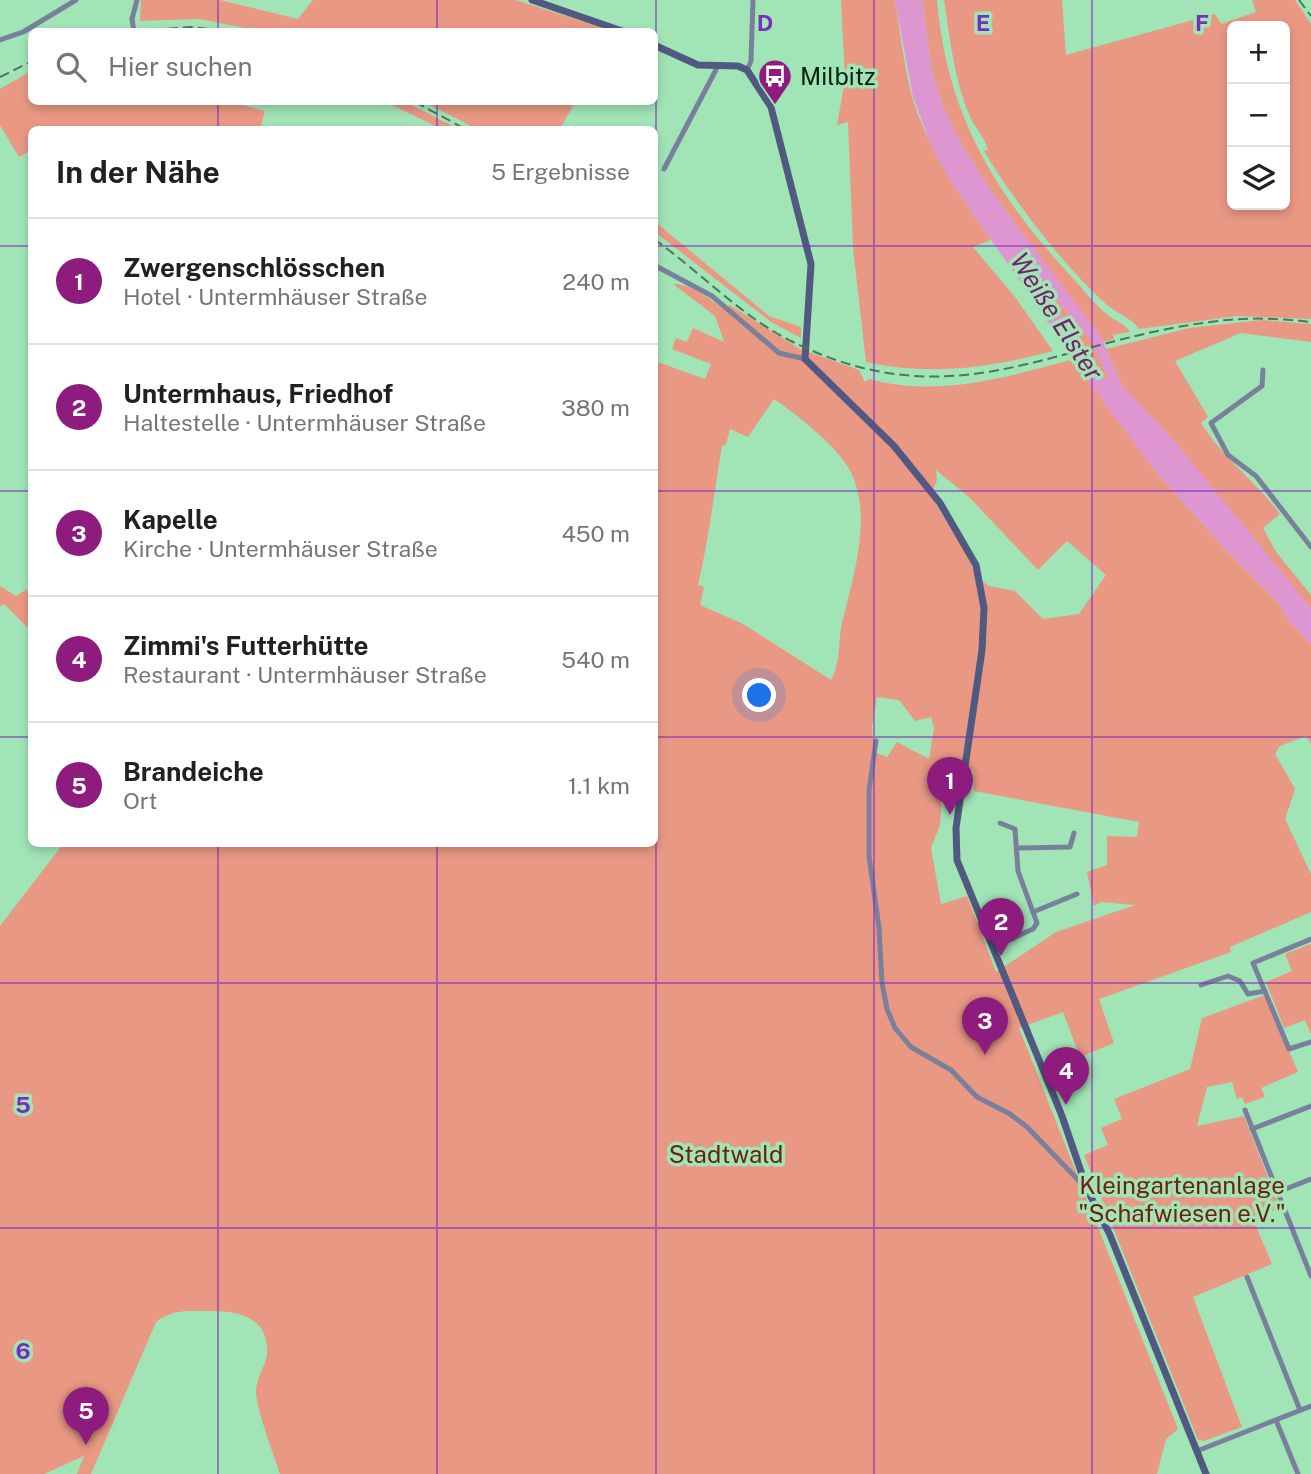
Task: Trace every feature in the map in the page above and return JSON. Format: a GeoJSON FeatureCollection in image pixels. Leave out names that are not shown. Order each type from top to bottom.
{"type":"FeatureCollection","features":[{"type":"Feature","properties":{"kind":"main road"},"geometry":{"type":"LineString","coordinates":[[532,0],[614,28]]}},
{"type":"Feature","properties":{"kind":"main road"},"geometry":{"type":"LineString","coordinates":[[658,47],[687,61],[738,66],[747,70],[758,83],[775,118],[811,264],[805,359],[894,446],[940,503],[976,565],[984,608],[982,650],[956,828],[957,860],[1075,1148],[1087,1189],[1110,1235],[1206,1474]]}},
{"type":"Feature","properties":{"kind":"street"},"geometry":{"type":"LineString","coordinates":[[30,28],[76,0]]}},
{"type":"Feature","properties":{"kind":"street"},"geometry":{"type":"LineString","coordinates":[[133,28],[132,19],[137,0]]}},
{"type":"Feature","properties":{"kind":"street"},"geometry":{"type":"LineString","coordinates":[[747,70],[751,61],[753,0]]}},
{"type":"Feature","properties":{"kind":"street"},"geometry":{"type":"LineString","coordinates":[[0,40],[28,29]]}},
{"type":"Feature","properties":{"kind":"street"},"geometry":{"type":"LineString","coordinates":[[664,169],[718,66]]}},
{"type":"Feature","properties":{"kind":"street"},"geometry":{"type":"LineString","coordinates":[[658,267],[712,296],[779,353],[789,358],[805,359]]}},
{"type":"Feature","properties":{"kind":"street"},"geometry":{"type":"LineString","coordinates":[[1263,370],[1262,386],[1211,423],[1228,455],[1256,476],[1311,547]]}},
{"type":"Feature","properties":{"kind":"street"},"geometry":{"type":"LineString","coordinates":[[876,741],[869,791],[869,856],[879,928],[882,984],[887,1009],[895,1028],[911,1046],[951,1070],[976,1097],[1010,1114],[1027,1127],[1087,1189]]}},
{"type":"Feature","properties":{"kind":"street"},"geometry":{"type":"LineString","coordinates":[[994,947],[1033,929],[1037,923],[1018,871],[1015,829],[1000,822]]}},
{"type":"Feature","properties":{"kind":"street"},"geometry":{"type":"LineString","coordinates":[[1018,848],[1072,848],[1074,832]]}},
{"type":"Feature","properties":{"kind":"street"},"geometry":{"type":"LineString","coordinates":[[1033,912],[1077,894]]}},
{"type":"Feature","properties":{"kind":"street"},"geometry":{"type":"LineString","coordinates":[[1311,939],[1253,963],[1289,1049],[1311,1042]]}},
{"type":"Feature","properties":{"kind":"street"},"geometry":{"type":"LineString","coordinates":[[1201,985],[1228,976],[1240,981],[1248,994],[1265,991]]}},
{"type":"Feature","properties":{"kind":"street"},"geometry":{"type":"LineString","coordinates":[[1252,1129],[1311,1106]]}},
{"type":"Feature","properties":{"kind":"street"},"geometry":{"type":"LineString","coordinates":[[1245,1110],[1311,1276]]}},
{"type":"Feature","properties":{"kind":"street"},"geometry":{"type":"LineString","coordinates":[[1278,1192],[1311,1179]]}},
{"type":"Feature","properties":{"kind":"street"},"geometry":{"type":"LineString","coordinates":[[1304,1256],[1311,1253]]}},
{"type":"Feature","properties":{"kind":"street"},"geometry":{"type":"LineString","coordinates":[[1247,1277],[1300,1410]]}},
{"type":"Feature","properties":{"kind":"street"},"geometry":{"type":"LineString","coordinates":[[1197,1451],[1311,1406]]}},
{"type":"Feature","properties":{"kind":"street"},"geometry":{"type":"LineString","coordinates":[[1276,1420],[1298,1474]]}},
{"type":"Feature","properties":{"kind":"green space"},"geometry":{"type":"Polygon","coordinates":[[[141,0],[220,0],[298,19],[313,0],[516,0],[603,28],[245,28],[199,19],[140,21],[141,0]]]}},
{"type":"Feature","properties":{"kind":"green space"},"geometry":{"type":"Polygon","coordinates":[[[841,0],[895,0],[907,73],[919,117],[946,172],[991,240],[973,247],[1015,297],[1053,351],[1006,362],[960,368],[913,369],[866,362],[853,248],[848,122],[837,125],[845,80],[841,0]]]}},
{"type":"Feature","properties":{"kind":"green space"},"geometry":{"type":"Polygon","coordinates":[[[922,0],[937,0],[952,83],[965,120],[1002,189],[1050,253],[1105,313],[1130,332],[1113,335],[1114,339],[1103,342],[994,195],[961,144],[942,105],[931,66],[922,0]]]}},
{"type":"Feature","properties":{"kind":"green space"},"geometry":{"type":"Polygon","coordinates":[[[944,0],[1062,0],[1066,55],[1215,14],[1221,24],[1227,22],[1227,210],[1290,210],[1290,21],[1230,21],[1256,12],[1252,0],[1295,0],[1311,24],[1311,319],[1237,316],[1139,329],[1109,306],[1072,270],[1010,190],[984,151],[988,150],[987,145],[970,117],[953,59],[944,0]]]}},
{"type":"Feature","properties":{"kind":"green space"},"geometry":{"type":"Polygon","coordinates":[[[28,73],[28,105],[243,105],[265,111],[261,126],[28,126],[28,152],[19,157],[0,125],[0,89],[28,73]]]}},
{"type":"Feature","properties":{"kind":"green space"},"geometry":{"type":"Polygon","coordinates":[[[391,105],[411,105],[453,126],[436,126],[391,105]]]}},
{"type":"Feature","properties":{"kind":"green space"},"geometry":{"type":"Polygon","coordinates":[[[430,105],[573,105],[562,126],[471,126],[430,105]]]}},
{"type":"Feature","properties":{"kind":"green space"},"geometry":{"type":"Polygon","coordinates":[[[658,224],[769,316],[801,327],[801,338],[771,322],[658,234],[658,224]]]}},
{"type":"Feature","properties":{"kind":"green space","name":"Stadtwald"},"geometry":{"type":"Polygon","coordinates":[[[673,284],[693,289],[722,308],[730,305],[800,349],[859,370],[865,382],[869,379],[895,384],[947,386],[998,378],[1074,359],[1157,473],[1225,549],[1279,603],[1288,620],[1311,644],[1311,744],[1306,736],[1280,746],[1275,754],[1295,789],[1285,819],[1311,874],[1311,912],[1230,947],[1231,952],[1099,999],[1114,1043],[1080,1057],[1063,1012],[1019,1028],[1178,1429],[1166,1439],[1157,1474],[280,1474],[262,1420],[256,1391],[267,1355],[263,1332],[257,1324],[240,1314],[194,1311],[174,1313],[156,1322],[91,1474],[77,1474],[84,1456],[44,1474],[0,1474],[0,926],[61,847],[658,847],[658,362],[705,379],[711,364],[672,349],[676,338],[687,342],[693,328],[724,342],[715,316],[673,284]],[[774,399],[748,437],[730,429],[726,444],[722,446],[698,585],[704,587],[700,605],[743,624],[831,680],[837,665],[841,627],[856,562],[861,522],[860,503],[856,484],[842,458],[804,421],[774,399]],[[936,470],[937,480],[931,496],[969,558],[976,577],[989,586],[1015,591],[1043,619],[1079,614],[1106,575],[1067,541],[1038,570],[969,497],[936,470]],[[877,697],[872,727],[874,752],[887,757],[897,742],[929,759],[934,728],[931,717],[915,721],[899,700],[877,697]],[[951,765],[944,768],[940,825],[931,848],[941,904],[967,896],[996,972],[1056,932],[1135,905],[1101,902],[1094,906],[1087,872],[1107,865],[1107,836],[1137,837],[1139,822],[974,791],[973,771],[951,765]]]}},
{"type":"Feature","properties":{"kind":"green space"},"geometry":{"type":"Polygon","coordinates":[[[1052,294],[1091,340],[1110,382],[1089,366],[1079,351],[1052,294]]]}},
{"type":"Feature","properties":{"kind":"green space"},"geometry":{"type":"Polygon","coordinates":[[[1262,320],[1311,324],[1311,342],[1241,333],[1175,361],[1208,417],[1201,423],[1280,514],[1263,528],[1276,552],[1311,595],[1311,608],[1121,384],[1106,349],[1189,328],[1262,320]]]}},
{"type":"Feature","properties":{"kind":"green space"},"geometry":{"type":"Polygon","coordinates":[[[0,586],[16,596],[28,589],[28,628],[4,604],[0,606],[0,586]]]}},
{"type":"Feature","properties":{"kind":"green space"},"geometry":{"type":"Polygon","coordinates":[[[1311,944],[1311,1034],[1305,1020],[1284,1028],[1266,982],[1292,971],[1285,954],[1311,944]]]}},
{"type":"Feature","properties":{"kind":"green space","name":"Kleingartenanlage \"Schafwiesen e.V.\""},"geometry":{"type":"Polygon","coordinates":[[[1265,995],[1298,1072],[1261,1088],[1265,1097],[1245,1104],[1242,1097],[1237,1099],[1232,1082],[1207,1087],[1197,1126],[1244,1116],[1280,1208],[1253,1219],[1272,1264],[1193,1297],[1242,1427],[1204,1441],[1198,1440],[1084,1155],[1108,1145],[1101,1128],[1122,1119],[1114,1099],[1190,1069],[1202,1018],[1265,995]]]}},
{"type":"Feature","properties":{"kind":"water","name":"Weiße Elster"},"geometry":{"type":"Polygon","coordinates":[[[895,0],[922,0],[931,66],[942,105],[961,144],[994,195],[1101,337],[1121,384],[1176,443],[1311,608],[1311,644],[1288,620],[1279,603],[1225,549],[1157,473],[1104,403],[953,185],[930,143],[913,97],[895,0]],[[1052,294],[1079,351],[1089,366],[1110,382],[1091,340],[1052,294]]]}},
{"type":"Feature","properties":{"kind":"railway"},"geometry":{"type":"LineString","coordinates":[[1299,0],[1311,16]]}},
{"type":"Feature","properties":{"kind":"railway"},"geometry":{"type":"LineString","coordinates":[[177,28],[201,28]]}},
{"type":"Feature","properties":{"kind":"railway"},"geometry":{"type":"LineString","coordinates":[[0,77],[28,63]]}},
{"type":"Feature","properties":{"kind":"railway"},"geometry":{"type":"LineString","coordinates":[[421,105],[460,126]]}},
{"type":"Feature","properties":{"kind":"railway"},"geometry":{"type":"LineString","coordinates":[[658,242],[755,319],[791,341],[849,364],[903,375],[954,376],[1002,369],[1153,332],[1210,322],[1235,319],[1311,322]]}},
{"type":"Feature","properties":{"kind":"place","name":"Milbitz"},"geometry":{"type":"Point","coordinates":[775,106]}},
{"type":"Feature","properties":{"kind":"place","name":"Zwergenschlösschen"},"geometry":{"type":"Point","coordinates":[950,815]}},
{"type":"Feature","properties":{"kind":"place","name":"Untermhaus, Friedhof"},"geometry":{"type":"Point","coordinates":[1001,956]}},
{"type":"Feature","properties":{"kind":"place","name":"Kapelle"},"geometry":{"type":"Point","coordinates":[985,1055]}},
{"type":"Feature","properties":{"kind":"place","name":"Zimmi's Futterhütte"},"geometry":{"type":"Point","coordinates":[1066,1105]}},
{"type":"Feature","properties":{"kind":"place","name":"Brandeiche"},"geometry":{"type":"Point","coordinates":[86,1445]}}]}
